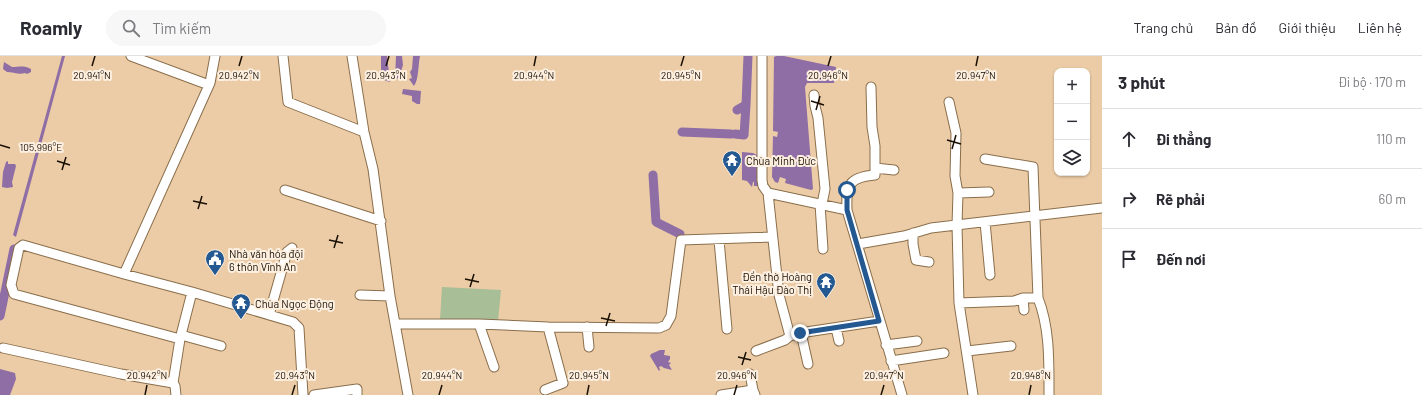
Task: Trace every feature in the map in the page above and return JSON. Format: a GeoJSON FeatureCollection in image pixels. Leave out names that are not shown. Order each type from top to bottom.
{"type":"FeatureCollection","features":[{"type":"Feature","properties":{"kind":"street"},"geometry":{"type":"LineString","coordinates":[[131,56],[209,85]]}},
{"type":"Feature","properties":{"kind":"street"},"geometry":{"type":"LineString","coordinates":[[124,274],[209,85],[215,56]]}},
{"type":"Feature","properties":{"kind":"street"},"geometry":{"type":"LineString","coordinates":[[283,56],[288,102],[364,132]]}},
{"type":"Feature","properties":{"kind":"street"},"geometry":{"type":"LineString","coordinates":[[352,56],[364,132],[373,169],[390,296],[408,395]]}},
{"type":"Feature","properties":{"kind":"street"},"geometry":{"type":"LineString","coordinates":[[762,56],[762,180],[763,186],[768,193],[779,295],[790,336]]}},
{"type":"Feature","properties":{"kind":"street"},"geometry":{"type":"LineString","coordinates":[[871,87],[875,168],[874,175],[854,179],[850,183],[846,197],[847,210],[902,395]]}},
{"type":"Feature","properties":{"kind":"street"},"geometry":{"type":"LineString","coordinates":[[814,95],[818,118],[825,189],[821,204],[823,249]]}},
{"type":"Feature","properties":{"kind":"street"},"geometry":{"type":"LineString","coordinates":[[949,102],[956,133],[955,176],[958,193],[957,225],[959,303],[973,395]]}},
{"type":"Feature","properties":{"kind":"street"},"geometry":{"type":"LineString","coordinates":[[985,159],[1033,167],[1038,298],[1042,308],[1046,328],[1049,357],[1049,395]]}},
{"type":"Feature","properties":{"kind":"street"},"geometry":{"type":"LineString","coordinates":[[875,168],[894,170]]}},
{"type":"Feature","properties":{"kind":"street"},"geometry":{"type":"LineString","coordinates":[[285,190],[381,221]]}},
{"type":"Feature","properties":{"kind":"street"},"geometry":{"type":"LineString","coordinates":[[958,193],[989,192]]}},
{"type":"Feature","properties":{"kind":"street"},"geometry":{"type":"LineString","coordinates":[[768,193],[847,210]]}},
{"type":"Feature","properties":{"kind":"street"},"geometry":{"type":"LineString","coordinates":[[858,244],[904,236],[931,228],[1102,208]]}},
{"type":"Feature","properties":{"kind":"street"},"geometry":{"type":"LineString","coordinates":[[985,222],[990,275]]}},
{"type":"Feature","properties":{"kind":"street"},"geometry":{"type":"LineString","coordinates":[[914,233],[913,244],[916,260],[929,262]]}},
{"type":"Feature","properties":{"kind":"street"},"geometry":{"type":"LineString","coordinates":[[395,324],[479,324],[548,327],[655,328],[666,325],[671,316],[681,240],[719,240],[772,237]]}},
{"type":"Feature","properties":{"kind":"street"},"geometry":{"type":"LineString","coordinates":[[719,240],[727,329]]}},
{"type":"Feature","properties":{"kind":"street"},"geometry":{"type":"LineString","coordinates":[[221,346],[18,296],[14,294],[11,285],[19,248],[23,245],[293,322],[298,326],[303,395]]}},
{"type":"Feature","properties":{"kind":"street"},"geometry":{"type":"LineString","coordinates":[[269,314],[287,252],[292,248]]}},
{"type":"Feature","properties":{"kind":"street"},"geometry":{"type":"LineString","coordinates":[[176,395],[175,386],[173,383],[181,337],[192,292]]}},
{"type":"Feature","properties":{"kind":"street"},"geometry":{"type":"LineString","coordinates":[[360,295],[390,296]]}},
{"type":"Feature","properties":{"kind":"street"},"geometry":{"type":"LineString","coordinates":[[959,303],[1014,301],[1023,298],[1038,298]]}},
{"type":"Feature","properties":{"kind":"street"},"geometry":{"type":"LineString","coordinates":[[1023,298],[1024,310]]}},
{"type":"Feature","properties":{"kind":"street"},"geometry":{"type":"LineString","coordinates":[[756,351],[785,340],[790,336],[801,333],[879,321]]}},
{"type":"Feature","properties":{"kind":"street"},"geometry":{"type":"LineString","coordinates":[[479,324],[494,367]]}},
{"type":"Feature","properties":{"kind":"street"},"geometry":{"type":"LineString","coordinates":[[545,390],[563,384],[551,350],[548,327]]}},
{"type":"Feature","properties":{"kind":"street"},"geometry":{"type":"LineString","coordinates":[[587,327],[589,347]]}},
{"type":"Feature","properties":{"kind":"street"},"geometry":{"type":"LineString","coordinates":[[836,328],[839,341]]}},
{"type":"Feature","properties":{"kind":"street"},"geometry":{"type":"LineString","coordinates":[[801,333],[808,364]]}},
{"type":"Feature","properties":{"kind":"street"},"geometry":{"type":"LineString","coordinates":[[886,345],[917,341]]}},
{"type":"Feature","properties":{"kind":"street"},"geometry":{"type":"LineString","coordinates":[[967,351],[1011,346]]}},
{"type":"Feature","properties":{"kind":"street"},"geometry":{"type":"LineString","coordinates":[[3,348],[121,374],[173,383]]}},
{"type":"Feature","properties":{"kind":"street"},"geometry":{"type":"LineString","coordinates":[[891,362],[944,353]]}},
{"type":"Feature","properties":{"kind":"street"},"geometry":{"type":"LineString","coordinates":[[721,395],[754,393],[750,374]]}},
{"type":"Feature","properties":{"kind":"street"},"geometry":{"type":"LineString","coordinates":[[314,395],[357,389],[357,395]]}},
{"type":"Feature","properties":{"kind":"green space"},"geometry":{"type":"Polygon","coordinates":[[[442,287],[501,290],[498,321],[440,320],[442,287]]]}},
{"type":"Feature","properties":{"kind":"shaded area"},"geometry":{"type":"Polygon","coordinates":[[[62,56],[65,56],[16,237],[13,235],[62,56]]]}},
{"type":"Feature","properties":{"kind":"shaded area"},"geometry":{"type":"Polygon","coordinates":[[[381,56],[387,56],[390,82],[381,79],[381,56]]]}},
{"type":"Feature","properties":{"kind":"shaded area"},"geometry":{"type":"Polygon","coordinates":[[[396,56],[402,56],[403,65],[399,78],[395,79],[396,56]]]}},
{"type":"Feature","properties":{"kind":"shaded area"},"geometry":{"type":"Polygon","coordinates":[[[413,56],[420,56],[418,76],[414,86],[409,79],[412,78],[410,72],[412,69],[413,56]]]}},
{"type":"Feature","properties":{"kind":"shaded area"},"geometry":{"type":"Polygon","coordinates":[[[784,56],[836,67],[834,83],[807,83],[805,87],[813,189],[811,190],[785,183],[786,179],[780,177],[778,183],[775,182],[772,177],[773,136],[777,137],[778,132],[773,131],[774,57],[784,56]]]}},
{"type":"Feature","properties":{"kind":"shaded area"},"geometry":{"type":"Polygon","coordinates":[[[4,62],[12,67],[26,67],[31,69],[31,72],[27,74],[18,74],[7,72],[3,69],[4,62]]]}},
{"type":"Feature","properties":{"kind":"shaded area"},"geometry":{"type":"Polygon","coordinates":[[[403,89],[421,91],[420,104],[412,101],[412,96],[402,94],[403,89]]]}},
{"type":"Feature","properties":{"kind":"shaded area"},"geometry":{"type":"Polygon","coordinates":[[[742,152],[753,153],[759,156],[759,186],[754,186],[753,182],[752,187],[747,181],[742,180],[742,152]]]}},
{"type":"Feature","properties":{"kind":"shaded area"},"geometry":{"type":"Polygon","coordinates":[[[8,161],[8,164],[15,164],[16,166],[12,182],[13,187],[7,188],[2,187],[3,172],[6,162],[8,161]]]}},
{"type":"Feature","properties":{"kind":"shaded area"},"geometry":{"type":"Polygon","coordinates":[[[660,350],[665,350],[664,355],[670,356],[668,362],[671,363],[669,365],[672,370],[661,366],[659,367],[659,371],[650,356],[651,354],[660,350]]]}},
{"type":"Feature","properties":{"kind":"shaded area"},"geometry":{"type":"Polygon","coordinates":[[[0,369],[15,373],[16,379],[10,395],[0,395],[0,369]]]}},
{"type":"Feature","properties":{"kind":"waterway"},"geometry":{"type":"LineString","coordinates":[[737,110],[746,105],[748,56]]}},
{"type":"Feature","properties":{"kind":"waterway"},"geometry":{"type":"LineString","coordinates":[[735,134],[744,135],[746,105]]}},
{"type":"Feature","properties":{"kind":"waterway"},"geometry":{"type":"LineString","coordinates":[[682,132],[731,134]]}},
{"type":"Feature","properties":{"kind":"waterway"},"geometry":{"type":"LineString","coordinates":[[653,175],[656,222],[680,234]]}},
{"type":"Feature","properties":{"kind":"waterway"},"geometry":{"type":"LineString","coordinates":[[0,316],[14,249]]}},
{"type":"Feature","properties":{"kind":"place","name":"Chùa Minh Đức"},"geometry":{"type":"Point","coordinates":[732,177]}},
{"type":"Feature","properties":{"kind":"place","name":"Nhà văn hóa đội 6 thôn Vĩnh An"},"geometry":{"type":"Point","coordinates":[215,276]}},
{"type":"Feature","properties":{"kind":"place","name":"Đền thờ Hoàng Thái Hậu Đào Thị"},"geometry":{"type":"Point","coordinates":[826,299]}},
{"type":"Feature","properties":{"kind":"place","name":"Chùa Ngọc Động"},"geometry":{"type":"Point","coordinates":[241,320]}},
{"type":"Feature","properties":{"kind":"route"},"geometry":{"type":"LineString","coordinates":[[800,333],[879,321],[847,210],[847,190]]}}]}
